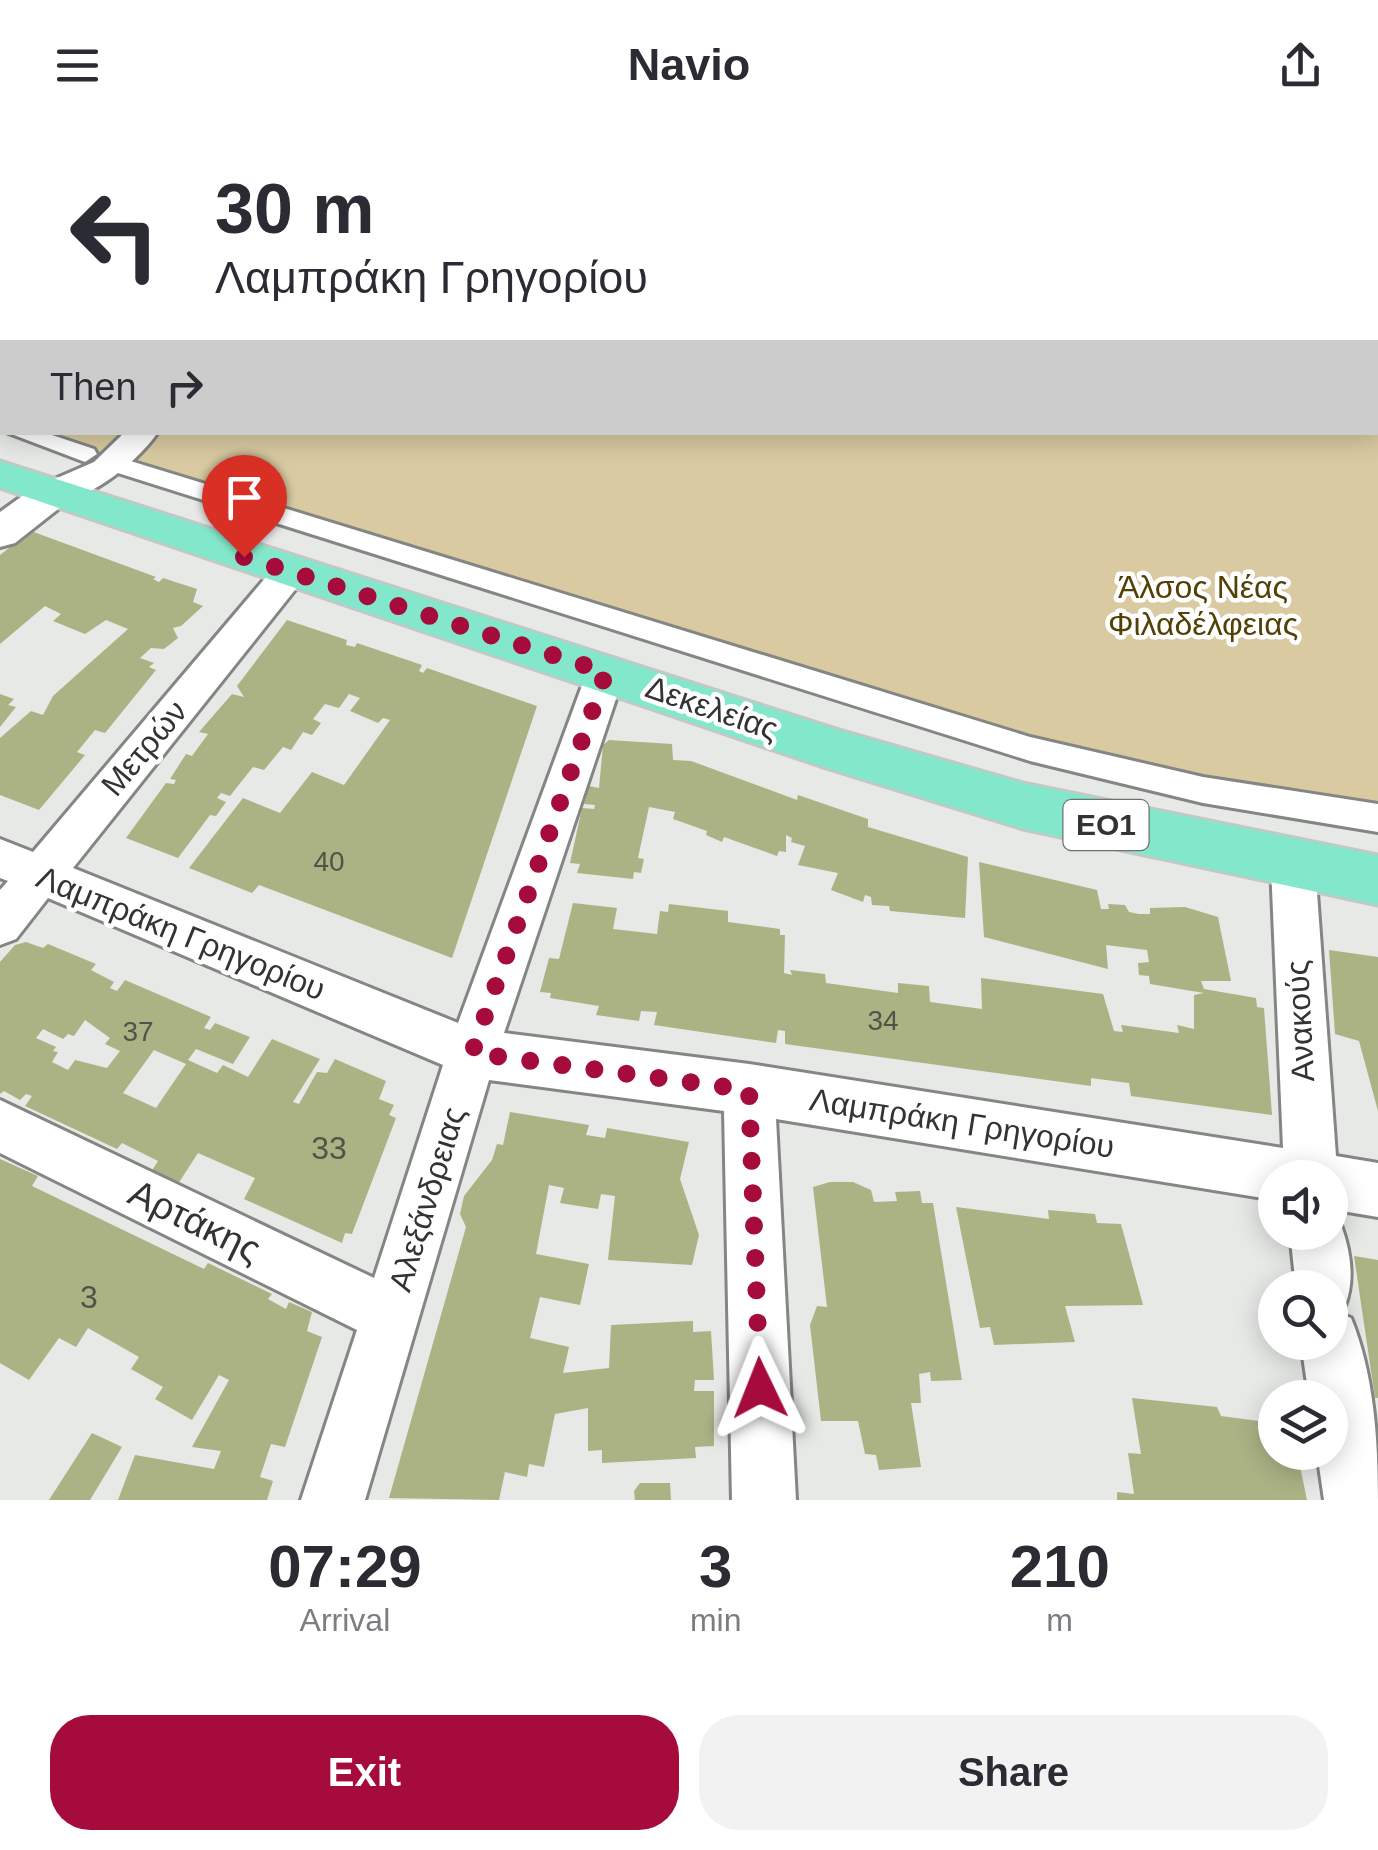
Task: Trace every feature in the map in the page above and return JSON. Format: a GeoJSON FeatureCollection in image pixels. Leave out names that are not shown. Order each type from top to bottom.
{"type":"FeatureCollection","features":[{"type":"Feature","properties":{"kind":"main road","name":"Δεκελείας"},"geometry":{"type":"LineString","coordinates":[[0,474],[839,751],[1024,806],[1378,880]]}},
{"type":"Feature","properties":{"kind":"street"},"geometry":{"type":"LineString","coordinates":[[31,435],[102,450],[1030,749],[1175,787],[1378,818]]}},
{"type":"Feature","properties":{"kind":"street"},"geometry":{"type":"LineString","coordinates":[[0,533],[54,493],[102,450],[136,435]]}},
{"type":"Feature","properties":{"kind":"street","name":"Μετρών"},"geometry":{"type":"LineString","coordinates":[[0,924],[20,866],[290,572]]}},
{"type":"Feature","properties":{"kind":"street","name":"Αλεξάνδρειας"},"geometry":{"type":"LineString","coordinates":[[333,1500],[472,1053],[606,672]]}},
{"type":"Feature","properties":{"kind":"street","name":"Ανακούς"},"geometry":{"type":"LineString","coordinates":[[1293,865],[1306,1160]]}},
{"type":"Feature","properties":{"kind":"street","name":"Λαμπράκη Γρηγορίου"},"geometry":{"type":"LineString","coordinates":[[20,866],[472,1053],[749,1090],[1258,1170]]}},
{"type":"Feature","properties":{"kind":"street"},"geometry":{"type":"LineString","coordinates":[[749,1090],[764,1500]]}},
{"type":"Feature","properties":{"kind":"street","name":"Αρτάκης"},"geometry":{"type":"LineString","coordinates":[[0,1126],[390,1316]]}},
{"type":"Feature","properties":{"kind":"street"},"geometry":{"type":"LineString","coordinates":[[1348,1185],[1378,1190]]}},
{"type":"Feature","properties":{"kind":"street"},"geometry":{"type":"LineString","coordinates":[[1333,1360],[1356,1500]]}},
{"type":"Feature","properties":{"kind":"green space","name":"Άλσος Νέας Φιλαδέλφειας"},"geometry":{"type":"Polygon","coordinates":[[[45,435],[1378,435],[1378,806],[1140,768],[868,692],[45,435]]]}},
{"type":"Feature","properties":{"kind":"building"},"geometry":{"type":"Polygon","coordinates":[[[31,531],[156,577],[153,579],[159,582],[163,578],[197,589],[193,602],[203,606],[181,626],[173,628],[178,638],[164,649],[151,648],[140,658],[154,663],[149,667],[156,670],[105,733],[95,730],[77,752],[85,755],[39,810],[0,795],[0,738],[31,711],[43,715],[53,696],[128,629],[106,620],[85,634],[53,621],[61,614],[45,606],[0,644],[0,555],[31,531]]]}},
{"type":"Feature","properties":{"kind":"building"},"geometry":{"type":"Polygon","coordinates":[[[287,620],[347,640],[346,645],[355,647],[357,643],[422,665],[419,671],[423,673],[427,668],[537,706],[452,958],[259,885],[252,893],[189,868],[243,798],[280,813],[312,772],[344,785],[390,720],[383,718],[378,723],[350,711],[360,698],[349,694],[339,708],[325,704],[313,719],[321,723],[312,735],[303,732],[291,750],[283,747],[264,770],[253,767],[230,796],[221,793],[217,798],[226,802],[216,816],[210,815],[178,858],[126,838],[166,783],[174,784],[176,780],[170,779],[186,754],[192,756],[208,734],[199,732],[232,694],[244,697],[237,686],[287,620]]]}},
{"type":"Feature","properties":{"kind":"building"},"geometry":{"type":"Polygon","coordinates":[[[0,694],[14,699],[8,705],[16,707],[0,727],[0,694]]]}},
{"type":"Feature","properties":{"kind":"building"},"geometry":{"type":"Polygon","coordinates":[[[609,740],[672,744],[673,760],[691,761],[797,800],[798,795],[868,819],[868,827],[968,857],[965,918],[890,911],[889,906],[872,905],[871,897],[865,895],[863,902],[831,890],[838,873],[798,865],[805,846],[791,842],[792,838],[786,835],[786,852],[779,851],[777,856],[724,837],[722,842],[706,835],[707,831],[673,819],[675,812],[649,807],[638,858],[644,859],[641,873],[634,872],[633,879],[577,873],[580,864],[570,863],[582,808],[594,809],[595,805],[584,804],[589,786],[599,788],[603,745],[609,740]]]}},
{"type":"Feature","properties":{"kind":"building"},"geometry":{"type":"Polygon","coordinates":[[[979,862],[1097,890],[1101,909],[1109,909],[1108,904],[1125,905],[1129,912],[1150,914],[1150,908],[1185,907],[1218,917],[1231,981],[1201,981],[1204,989],[1256,998],[1257,1007],[1264,1008],[1272,1115],[1131,1096],[1129,1083],[1091,1078],[1091,1086],[785,1044],[785,1031],[778,1030],[776,1043],[654,1025],[657,1012],[641,1011],[639,1021],[596,1015],[599,1006],[550,998],[551,993],[540,992],[549,958],[559,959],[573,903],[617,908],[613,929],[657,934],[660,911],[668,912],[669,904],[728,911],[728,922],[780,929],[780,935],[785,935],[784,973],[792,975],[790,970],[825,974],[826,983],[898,993],[898,983],[929,986],[930,1002],[982,1009],[981,978],[1103,994],[1114,1031],[1123,1032],[1121,1025],[1179,1033],[1177,1025],[1194,1029],[1194,995],[1204,993],[1150,984],[1149,976],[1139,975],[1138,963],[1149,962],[1147,950],[1106,945],[1108,969],[984,937],[979,862]]]}},
{"type":"Feature","properties":{"kind":"building"},"geometry":{"type":"Polygon","coordinates":[[[26,942],[43,948],[48,944],[96,964],[91,970],[114,982],[110,988],[117,991],[125,980],[211,1017],[204,1028],[210,1030],[215,1023],[250,1037],[233,1064],[196,1049],[188,1060],[217,1073],[223,1065],[248,1077],[272,1039],[320,1059],[293,1102],[299,1104],[317,1072],[327,1073],[335,1059],[386,1081],[379,1099],[394,1105],[389,1115],[396,1118],[352,1234],[345,1233],[342,1243],[244,1199],[255,1178],[198,1153],[178,1184],[151,1172],[158,1161],[122,1143],[117,1149],[25,1106],[32,1096],[26,1094],[20,1100],[4,1091],[0,1094],[0,962],[15,945],[26,942]],[[85,1020],[74,1036],[68,1034],[63,1039],[43,1029],[36,1038],[56,1047],[53,1051],[58,1052],[52,1062],[68,1070],[75,1060],[107,1068],[120,1051],[105,1044],[110,1038],[85,1020]],[[154,1050],[123,1093],[156,1108],[186,1064],[154,1050]]]}},
{"type":"Feature","properties":{"kind":"building"},"geometry":{"type":"Polygon","coordinates":[[[1329,950],[1378,957],[1378,1111],[1359,1041],[1335,1034],[1329,950]]]}},
{"type":"Feature","properties":{"kind":"building"},"geometry":{"type":"Polygon","coordinates":[[[510,1112],[589,1125],[586,1135],[605,1138],[607,1128],[689,1142],[680,1179],[699,1235],[692,1265],[608,1260],[615,1196],[601,1194],[598,1209],[560,1203],[564,1188],[549,1185],[536,1254],[589,1264],[580,1305],[540,1297],[530,1338],[569,1347],[563,1373],[609,1368],[611,1325],[693,1321],[693,1332],[711,1331],[714,1380],[695,1380],[694,1391],[714,1391],[714,1446],[695,1447],[696,1458],[602,1463],[602,1450],[588,1451],[588,1408],[555,1414],[544,1467],[529,1464],[527,1477],[505,1472],[499,1500],[389,1498],[466,1227],[460,1214],[464,1196],[492,1160],[497,1144],[503,1145],[510,1112]]]}},
{"type":"Feature","properties":{"kind":"building"},"geometry":{"type":"Polygon","coordinates":[[[0,1159],[38,1176],[32,1186],[204,1269],[208,1263],[272,1294],[268,1299],[286,1309],[289,1302],[312,1312],[307,1331],[322,1337],[285,1447],[271,1444],[260,1477],[273,1481],[267,1500],[118,1500],[135,1455],[214,1469],[221,1451],[192,1447],[229,1380],[219,1375],[192,1420],[155,1399],[163,1387],[131,1369],[139,1357],[88,1328],[76,1347],[59,1338],[29,1380],[0,1363],[0,1159]]]}},
{"type":"Feature","properties":{"kind":"building"},"geometry":{"type":"Polygon","coordinates":[[[853,1182],[871,1190],[874,1202],[897,1201],[895,1192],[920,1191],[922,1203],[933,1203],[962,1380],[931,1381],[930,1372],[919,1374],[921,1403],[911,1403],[921,1467],[879,1470],[876,1455],[865,1454],[858,1421],[821,1421],[810,1325],[817,1306],[827,1307],[813,1187],[853,1182]]]}},
{"type":"Feature","properties":{"kind":"building"},"geometry":{"type":"Polygon","coordinates":[[[956,1207],[1049,1219],[1048,1210],[1095,1214],[1097,1223],[1121,1224],[1143,1305],[1065,1306],[1075,1342],[994,1345],[990,1327],[980,1328],[956,1207]]]}},
{"type":"Feature","properties":{"kind":"building"},"geometry":{"type":"Polygon","coordinates":[[[1354,1256],[1378,1260],[1378,1398],[1375,1398],[1354,1256]]]}},
{"type":"Feature","properties":{"kind":"building"},"geometry":{"type":"Polygon","coordinates":[[[1132,1398],[1217,1407],[1221,1416],[1258,1421],[1258,1470],[1301,1470],[1307,1500],[1117,1500],[1117,1492],[1134,1494],[1128,1453],[1141,1454],[1132,1398]]]}},
{"type":"Feature","properties":{"kind":"building"},"geometry":{"type":"Polygon","coordinates":[[[92,1433],[122,1447],[90,1500],[49,1500],[92,1433]]]}},
{"type":"Feature","properties":{"kind":"building"},"geometry":{"type":"Polygon","coordinates":[[[640,1483],[670,1483],[671,1500],[635,1500],[634,1491],[640,1483]]]}},
{"type":"Feature","properties":{"kind":"route"},"geometry":{"type":"LineString","coordinates":[[244,557],[606,672],[472,1053],[749,1090],[760,1388]]}}]}
